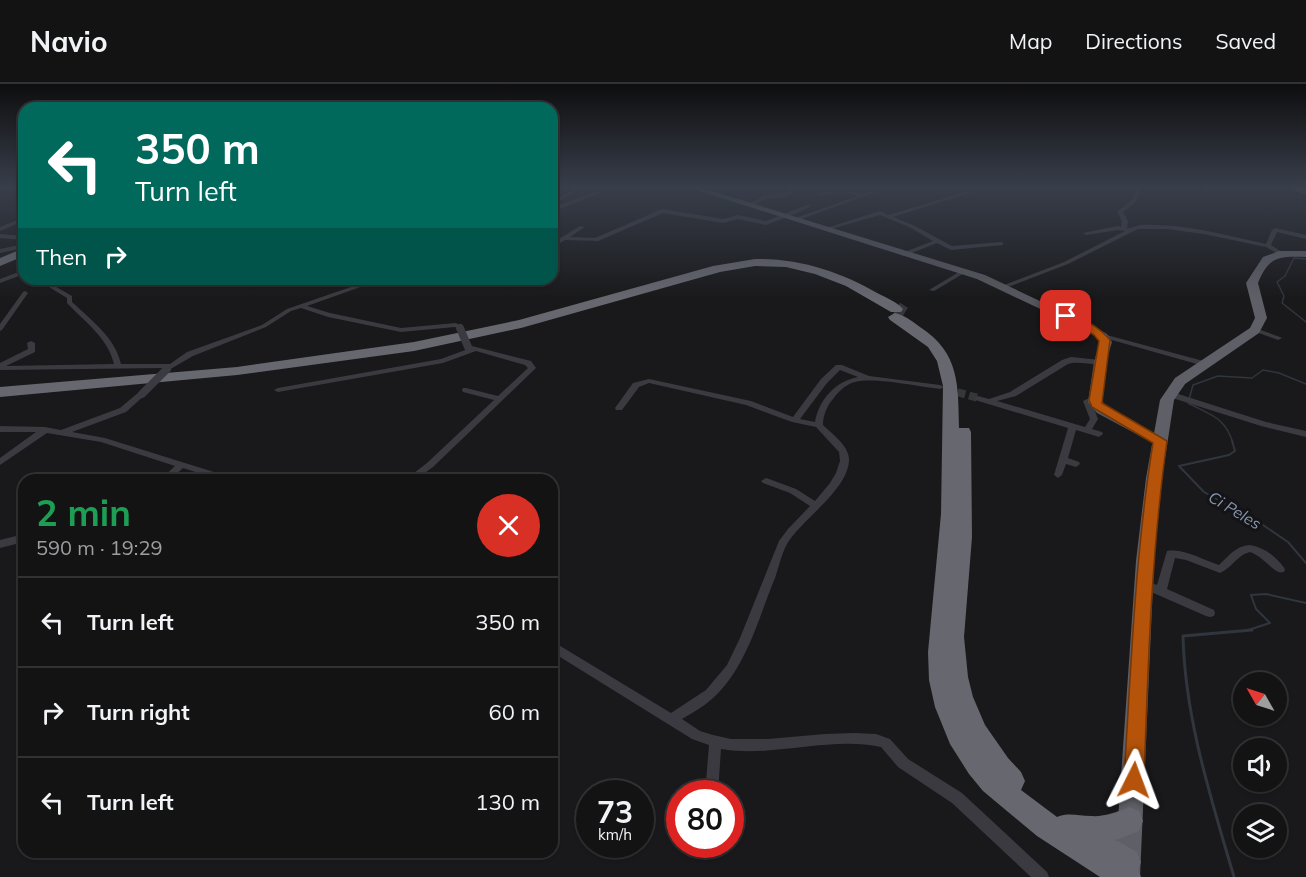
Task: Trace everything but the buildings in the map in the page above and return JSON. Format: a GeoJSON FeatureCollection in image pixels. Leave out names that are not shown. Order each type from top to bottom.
{"type":"FeatureCollection","features":[{"type":"Feature","properties":{"kind":"highway"},"geometry":{"type":"LineString","coordinates":[[1127,872],[1129,821],[1153,588],[1149,511],[1169,394],[1180,381],[1255,330],[1261,318],[1252,283],[1264,260],[1280,253],[1306,254]]}},
{"type":"Feature","properties":{"kind":"highway"},"geometry":{"type":"LineString","coordinates":[[0,262],[18,254]]}},
{"type":"Feature","properties":{"kind":"highway"},"geometry":{"type":"LineString","coordinates":[[0,268],[18,260]]}},
{"type":"Feature","properties":{"kind":"highway"},"geometry":{"type":"LineString","coordinates":[[0,394],[314,366],[427,348],[526,326],[734,270],[766,266],[821,275],[840,282],[896,313],[927,336],[941,351],[948,367],[951,386],[950,532],[938,634],[940,679],[956,730],[979,766],[1024,810],[1065,832],[1127,872]]}},
{"type":"Feature","properties":{"kind":"highway"},"geometry":{"type":"LineString","coordinates":[[1065,832],[1094,832],[1129,821]]}},
{"type":"Feature","properties":{"kind":"highway"},"geometry":{"type":"LineString","coordinates":[[1065,832],[1100,877]]}},
{"type":"Feature","properties":{"kind":"main road"},"geometry":{"type":"LineString","coordinates":[[815,225],[1006,286],[1102,336],[1106,345],[1100,362],[1095,400],[1102,410],[1160,441]]}},
{"type":"Feature","properties":{"kind":"street"},"geometry":{"type":"LineString","coordinates":[[564,238],[596,240],[630,225]]}},
{"type":"Feature","properties":{"kind":"street"},"geometry":{"type":"LineString","coordinates":[[826,229],[839,225]]}},
{"type":"Feature","properties":{"kind":"street"},"geometry":{"type":"LineString","coordinates":[[906,225],[954,248],[1001,244]]}},
{"type":"Feature","properties":{"kind":"street"},"geometry":{"type":"LineString","coordinates":[[1126,225],[1127,229]]}},
{"type":"Feature","properties":{"kind":"street"},"geometry":{"type":"LineString","coordinates":[[1086,233],[1148,225]]}},
{"type":"Feature","properties":{"kind":"street"},"geometry":{"type":"LineString","coordinates":[[1148,225],[1268,246],[1280,253]]}},
{"type":"Feature","properties":{"kind":"street"},"geometry":{"type":"LineString","coordinates":[[558,242],[582,227]]}},
{"type":"Feature","properties":{"kind":"street"},"geometry":{"type":"LineString","coordinates":[[1006,286],[1066,263],[1127,229]]}},
{"type":"Feature","properties":{"kind":"street"},"geometry":{"type":"LineString","coordinates":[[1268,246],[1275,230],[1306,237]]}},
{"type":"Feature","properties":{"kind":"street"},"geometry":{"type":"LineString","coordinates":[[0,236],[18,238]]}},
{"type":"Feature","properties":{"kind":"street"},"geometry":{"type":"LineString","coordinates":[[903,254],[937,241]]}},
{"type":"Feature","properties":{"kind":"street"},"geometry":{"type":"LineString","coordinates":[[0,251],[18,247]]}},
{"type":"Feature","properties":{"kind":"street"},"geometry":{"type":"LineString","coordinates":[[932,290],[964,271]]}},
{"type":"Feature","properties":{"kind":"street"},"geometry":{"type":"LineString","coordinates":[[0,281],[18,274]]}},
{"type":"Feature","properties":{"kind":"street"},"geometry":{"type":"LineString","coordinates":[[63,432],[123,410],[169,367],[190,354],[264,326],[286,312],[362,285]]}},
{"type":"Feature","properties":{"kind":"street"},"geometry":{"type":"LineString","coordinates":[[51,286],[70,297],[69,302],[93,324],[110,344],[117,354],[117,366]]}},
{"type":"Feature","properties":{"kind":"street"},"geometry":{"type":"LineString","coordinates":[[0,329],[25,293]]}},
{"type":"Feature","properties":{"kind":"street"},"geometry":{"type":"LineString","coordinates":[[301,306],[334,317],[401,330],[456,325],[471,348]]}},
{"type":"Feature","properties":{"kind":"street"},"geometry":{"type":"LineString","coordinates":[[1255,330],[1278,338]]}},
{"type":"Feature","properties":{"kind":"street"},"geometry":{"type":"LineString","coordinates":[[1102,336],[1204,364]]}},
{"type":"Feature","properties":{"kind":"street"},"geometry":{"type":"LineString","coordinates":[[0,367],[32,350],[31,343]]}},
{"type":"Feature","properties":{"kind":"street"},"geometry":{"type":"LineString","coordinates":[[278,390],[443,361],[471,348],[531,365],[531,371],[417,474]]}},
{"type":"Feature","properties":{"kind":"street"},"geometry":{"type":"LineString","coordinates":[[989,401],[1013,393],[1065,362],[1074,359],[1100,362]]}},
{"type":"Feature","properties":{"kind":"street"},"geometry":{"type":"LineString","coordinates":[[0,367],[169,367]]}},
{"type":"Feature","properties":{"kind":"street"},"geometry":{"type":"LineString","coordinates":[[795,420],[835,368],[851,370],[868,378]]}},
{"type":"Feature","properties":{"kind":"street"},"geometry":{"type":"LineString","coordinates":[[672,719],[710,694],[730,669],[740,651],[786,538],[817,506],[838,478],[845,456],[819,425],[818,417],[840,387],[853,380],[868,378],[940,387]]}},
{"type":"Feature","properties":{"kind":"street"},"geometry":{"type":"LineString","coordinates":[[619,408],[636,384],[649,381],[748,403],[795,420],[819,425]]}},
{"type":"Feature","properties":{"kind":"street"},"geometry":{"type":"LineString","coordinates":[[466,390],[498,399]]}},
{"type":"Feature","properties":{"kind":"street"},"geometry":{"type":"LineString","coordinates":[[1169,394],[1264,424],[1306,434]]}},
{"type":"Feature","properties":{"kind":"street"},"geometry":{"type":"LineString","coordinates":[[978,398],[1099,434]]}},
{"type":"Feature","properties":{"kind":"street"},"geometry":{"type":"LineString","coordinates":[[1088,430],[1094,418],[1087,401],[1095,400]]}},
{"type":"Feature","properties":{"kind":"street"},"geometry":{"type":"LineString","coordinates":[[1058,475],[1073,426]]}},
{"type":"Feature","properties":{"kind":"street"},"geometry":{"type":"LineString","coordinates":[[0,429],[63,432],[121,444],[211,474]]}},
{"type":"Feature","properties":{"kind":"street"},"geometry":{"type":"LineString","coordinates":[[0,462],[45,430]]}},
{"type":"Feature","properties":{"kind":"street"},"geometry":{"type":"LineString","coordinates":[[1064,460],[1076,464]]}},
{"type":"Feature","properties":{"kind":"street"},"geometry":{"type":"LineString","coordinates":[[171,474],[182,465]]}},
{"type":"Feature","properties":{"kind":"street"},"geometry":{"type":"LineString","coordinates":[[766,481],[794,491],[817,506]]}},
{"type":"Feature","properties":{"kind":"street"},"geometry":{"type":"LineString","coordinates":[[0,544],[18,540]]}},
{"type":"Feature","properties":{"kind":"street"},"geometry":{"type":"LineString","coordinates":[[1210,613],[1153,588],[1171,554],[1178,554],[1209,567],[1220,569],[1240,550],[1257,550],[1267,555],[1280,569]]}},
{"type":"Feature","properties":{"kind":"street"},"geometry":{"type":"LineString","coordinates":[[558,650],[696,735],[715,744],[739,746],[816,739],[851,739],[886,743],[903,763],[957,798],[1042,877]]}},
{"type":"Feature","properties":{"kind":"street"},"geometry":{"type":"LineString","coordinates":[[712,780],[715,744]]}},
{"type":"Feature","properties":{"kind":"waterway","name":"Ci Peles"},"geometry":{"type":"LineString","coordinates":[[1306,259],[1294,258],[1285,276],[1277,282],[1284,296],[1282,303],[1306,322]]}},
{"type":"Feature","properties":{"kind":"waterway","name":"Ci Peles"},"geometry":{"type":"LineString","coordinates":[[1233,443],[1230,434],[1221,422],[1188,403],[1193,385],[1218,376],[1252,378],[1263,370],[1279,373],[1306,384]]}},
{"type":"Feature","properties":{"kind":"waterway","name":"Ci Peles"},"geometry":{"type":"LineString","coordinates":[[1232,441],[1235,451],[1229,455],[1179,466],[1204,492],[1263,525],[1288,542],[1306,563]]}},
{"type":"Feature","properties":{"kind":"waterway","name":"Ci Peles"},"geometry":{"type":"LineString","coordinates":[[1247,630],[1270,623],[1256,609],[1251,595],[1266,594],[1306,603]]}},
{"type":"Feature","properties":{"kind":"waterway","name":"Ci Peles"},"geometry":{"type":"LineString","coordinates":[[1234,877],[1208,788],[1194,728],[1183,636],[1247,630]]}},
{"type":"Feature","properties":{"kind":"waterway","name":"Ci Peles"},"geometry":{"type":"LineString","coordinates":[[1247,630],[1252,630]]}},
{"type":"Feature","properties":{"kind":"tunnel"},"geometry":{"type":"LineString","coordinates":[[896,309],[904,314]]}},
{"type":"Feature","properties":{"kind":"tunnel"},"geometry":{"type":"LineString","coordinates":[[946,389],[978,398]]}},
{"type":"Feature","properties":{"kind":"route"},"geometry":{"type":"LineString","coordinates":[[1066,316],[1098,333],[1105,340],[1106,345],[1100,362],[1096,405],[1160,441],[1149,511],[1145,561],[1146,585],[1134,780]]}}]}
